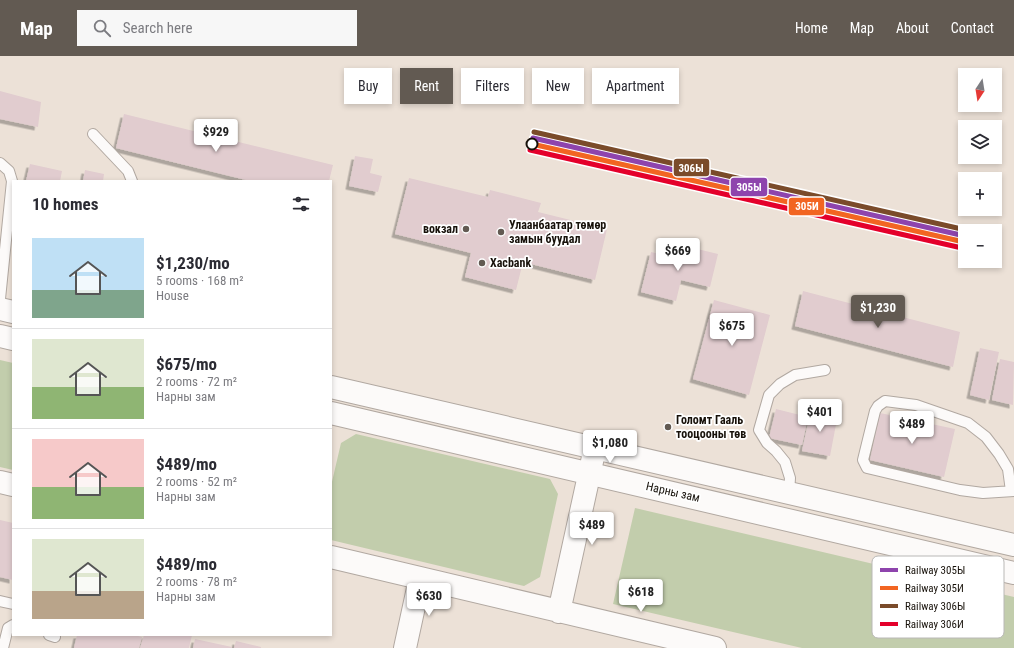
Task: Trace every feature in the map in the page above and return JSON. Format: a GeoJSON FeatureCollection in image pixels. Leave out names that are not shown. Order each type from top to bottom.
{"type":"FeatureCollection","features":[{"type":"Feature","properties":{"kind":"main road"},"geometry":{"type":"LineString","coordinates":[[0,309],[12,312]]}},
{"type":"Feature","properties":{"kind":"main road"},"geometry":{"type":"LineString","coordinates":[[0,336],[12,339]]}},
{"type":"Feature","properties":{"kind":"main road","name":"Нарны зам"},"geometry":{"type":"LineString","coordinates":[[332,386],[1014,545]]}},
{"type":"Feature","properties":{"kind":"main road","name":"Нарны зам"},"geometry":{"type":"LineString","coordinates":[[332,413],[942,556]]}},
{"type":"Feature","properties":{"kind":"main road"},"geometry":{"type":"LineString","coordinates":[[560,612],[591,473],[595,448]]}},
{"type":"Feature","properties":{"kind":"main road"},"geometry":{"type":"LineString","coordinates":[[0,482],[12,485]]}},
{"type":"Feature","properties":{"kind":"main road"},"geometry":{"type":"LineString","coordinates":[[332,558],[715,648]]}},
{"type":"Feature","properties":{"kind":"main road","name":"Нарны зам"},"geometry":{"type":"LineString","coordinates":[[1004,571],[1014,573]]}},
{"type":"Feature","properties":{"kind":"main road"},"geometry":{"type":"LineString","coordinates":[[405,648],[420,579]]}},
{"type":"Feature","properties":{"kind":"lane"},"geometry":{"type":"LineString","coordinates":[[94,134],[128,171],[132,180]]}},
{"type":"Feature","properties":{"kind":"lane"},"geometry":{"type":"LineString","coordinates":[[0,163],[9,170],[12,181],[0,299]]}},
{"type":"Feature","properties":{"kind":"lane"},"geometry":{"type":"LineString","coordinates":[[789,493],[790,478],[785,462],[767,443],[759,430],[763,412],[769,395],[780,384],[795,375],[825,370]]}},
{"type":"Feature","properties":{"kind":"lane"},"geometry":{"type":"LineString","coordinates":[[885,401],[916,405],[968,423],[986,438],[999,454],[1008,469],[1012,491],[983,493],[960,490],[867,468],[863,460],[875,411],[878,406],[885,401]]}},
{"type":"Feature","properties":{"kind":"lane"},"geometry":{"type":"LineString","coordinates":[[0,601],[12,604]]}},
{"type":"Feature","properties":{"kind":"lane"},"geometry":{"type":"LineString","coordinates":[[3,648],[8,628],[12,626]]}},
{"type":"Feature","properties":{"kind":"green space"},"geometry":{"type":"Polygon","coordinates":[[[0,360],[12,363],[12,470],[0,467],[0,360]]]}},
{"type":"Feature","properties":{"kind":"green space"},"geometry":{"type":"Polygon","coordinates":[[[356,434],[550,479],[558,494],[540,577],[524,586],[332,540],[332,482],[341,443],[356,434]]]}},
{"type":"Feature","properties":{"kind":"green space"},"geometry":{"type":"Polygon","coordinates":[[[635,508],[872,564],[872,638],[1004,638],[1004,595],[1014,597],[1014,648],[802,648],[613,604],[635,508]]]}},
{"type":"Feature","properties":{"kind":"building"},"geometry":{"type":"Polygon","coordinates":[[[0,91],[41,102],[38,127],[0,119],[0,91]]]}},
{"type":"Feature","properties":{"kind":"building"},"geometry":{"type":"Polygon","coordinates":[[[124,114],[333,165],[329,180],[246,180],[116,148],[124,114]]]}},
{"type":"Feature","properties":{"kind":"building"},"geometry":{"type":"Polygon","coordinates":[[[355,156],[373,159],[370,173],[382,176],[378,192],[349,186],[355,156]]]}},
{"type":"Feature","properties":{"kind":"building"},"geometry":{"type":"Polygon","coordinates":[[[30,164],[62,171],[60,180],[26,180],[30,164]]]}},
{"type":"Feature","properties":{"kind":"building"},"geometry":{"type":"Polygon","coordinates":[[[85,170],[104,174],[103,180],[83,180],[85,170]]]}},
{"type":"Feature","properties":{"kind":"building","name":"Улаанбаатар төмөр замын буудал"},"geometry":{"type":"Polygon","coordinates":[[[409,178],[488,197],[490,190],[541,203],[538,212],[607,229],[595,280],[523,262],[516,290],[465,277],[471,253],[395,234],[409,178]]]}},
{"type":"Feature","properties":{"kind":"building"},"geometry":{"type":"Polygon","coordinates":[[[681,245],[718,254],[710,287],[681,280],[676,301],[641,292],[651,252],[678,258],[681,245]]]}},
{"type":"Feature","properties":{"kind":"building"},"geometry":{"type":"Polygon","coordinates":[[[803,291],[960,332],[953,367],[795,326],[803,291]]]}},
{"type":"Feature","properties":{"kind":"building"},"geometry":{"type":"Polygon","coordinates":[[[714,300],[770,315],[749,395],[693,379],[714,300]]]}},
{"type":"Feature","properties":{"kind":"building"},"geometry":{"type":"Polygon","coordinates":[[[980,348],[999,352],[989,400],[970,395],[980,348]]]}},
{"type":"Feature","properties":{"kind":"building"},"geometry":{"type":"Polygon","coordinates":[[[1000,359],[1014,362],[1013,405],[992,400],[1000,359]]]}},
{"type":"Feature","properties":{"kind":"building"},"geometry":{"type":"Polygon","coordinates":[[[776,409],[808,417],[802,445],[769,438],[776,409]]]}},
{"type":"Feature","properties":{"kind":"building"},"geometry":{"type":"Polygon","coordinates":[[[811,409],[838,414],[830,456],[802,451],[811,409]]]}},
{"type":"Feature","properties":{"kind":"building"},"geometry":{"type":"Polygon","coordinates":[[[880,413],[955,429],[944,477],[870,460],[880,413]]]}},
{"type":"Feature","properties":{"kind":"building"},"geometry":{"type":"Polygon","coordinates":[[[0,520],[12,523],[12,580],[0,577],[0,520]]]}},
{"type":"Feature","properties":{"kind":"building"},"geometry":{"type":"Polygon","coordinates":[[[77,636],[142,637],[139,648],[74,648],[77,636]]]}},
{"type":"Feature","properties":{"kind":"building"},"geometry":{"type":"Polygon","coordinates":[[[144,636],[192,636],[189,648],[140,648],[144,636]]]}},
{"type":"Feature","properties":{"kind":"building"},"geometry":{"type":"Polygon","coordinates":[[[195,639],[232,647],[232,648],[193,648],[195,639]]]}},
{"type":"Feature","properties":{"kind":"building"},"geometry":{"type":"Polygon","coordinates":[[[236,641],[261,647],[261,648],[234,648],[236,641]]]}},
{"type":"Feature","properties":{"kind":"rail line","name":"306Ы"},"geometry":{"type":"LineString","coordinates":[[534,132],[958,228]]}},
{"type":"Feature","properties":{"kind":"rail line","name":"305Ы"},"geometry":{"type":"LineString","coordinates":[[533,138],[958,234]]}},
{"type":"Feature","properties":{"kind":"rail line","name":"305И"},"geometry":{"type":"LineString","coordinates":[[532,144],[958,241]]}},
{"type":"Feature","properties":{"kind":"rail line","name":"306И"},"geometry":{"type":"LineString","coordinates":[[530,150],[958,247]]}},
{"type":"Feature","properties":{"kind":"place","name":"вокзал"},"geometry":{"type":"Point","coordinates":[466,229]}},
{"type":"Feature","properties":{"kind":"place","name":"Улаанбаатар төмөр замын буудал"},"geometry":{"type":"Point","coordinates":[501,232]}},
{"type":"Feature","properties":{"kind":"place","name":"Xacbank"},"geometry":{"type":"Point","coordinates":[482,263]}},
{"type":"Feature","properties":{"kind":"place","name":"Голомт Гааль тооцооны төв"},"geometry":{"type":"Point","coordinates":[668,427]}}]}
